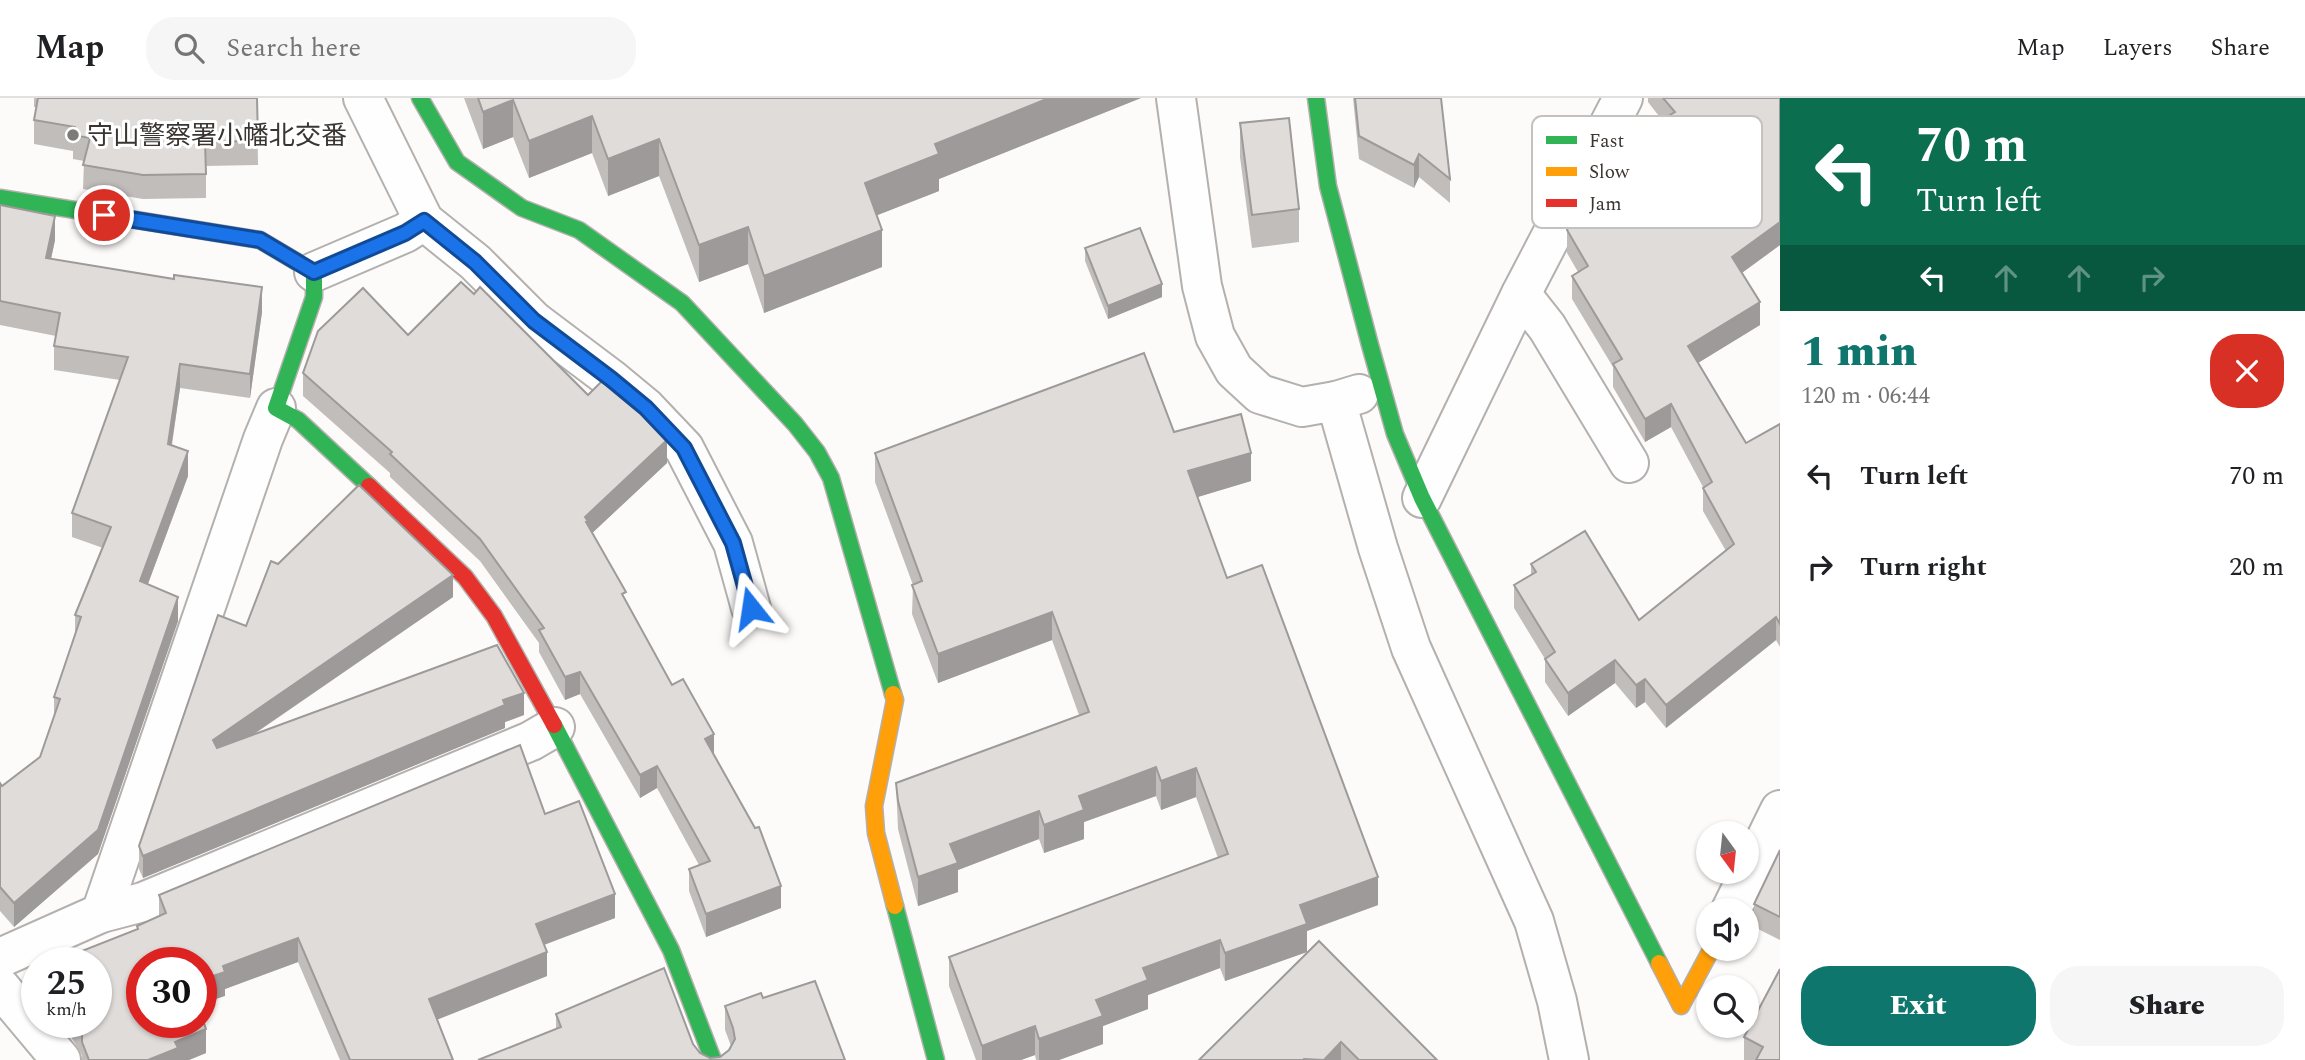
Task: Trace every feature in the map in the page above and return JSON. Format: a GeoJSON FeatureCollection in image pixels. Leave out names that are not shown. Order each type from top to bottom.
{"type":"FeatureCollection","features":[{"type":"Feature","properties":{"kind":"street"},"geometry":{"type":"LineString","coordinates":[[363,98],[424,221],[475,262],[534,321],[646,408],[684,448],[733,543],[751,608]]}},
{"type":"Feature","properties":{"kind":"street"},"geometry":{"type":"LineString","coordinates":[[420,98],[457,162],[522,208],[579,230],[682,303],[795,424],[817,452],[831,478],[895,699],[874,806],[876,833],[936,1060]]}},
{"type":"Feature","properties":{"kind":"street"},"geometry":{"type":"LineString","coordinates":[[1176,98],[1202,286],[1215,336],[1234,370],[1261,394],[1302,407],[1336,401],[1381,386]]}},
{"type":"Feature","properties":{"kind":"street"},"geometry":{"type":"LineString","coordinates":[[1316,98],[1328,186],[1395,434],[1422,498],[1681,1006],[1705,961]]}},
{"type":"Feature","properties":{"kind":"street"},"geometry":{"type":"LineString","coordinates":[[1614,116],[1623,98]]}},
{"type":"Feature","properties":{"kind":"street"},"geometry":{"type":"LineString","coordinates":[[0,198],[260,240],[314,272]]}},
{"type":"Feature","properties":{"kind":"street"},"geometry":{"type":"LineString","coordinates":[[314,272],[405,233],[424,221]]}},
{"type":"Feature","properties":{"kind":"street"},"geometry":{"type":"LineString","coordinates":[[1422,498],[1555,228]]}},
{"type":"Feature","properties":{"kind":"street"},"geometry":{"type":"LineString","coordinates":[[101,913],[245,488],[314,297],[314,272]]}},
{"type":"Feature","properties":{"kind":"street"},"geometry":{"type":"LineString","coordinates":[[1521,293],[1547,327],[1629,463]]}},
{"type":"Feature","properties":{"kind":"street"},"geometry":{"type":"LineString","coordinates":[[1336,401],[1378,548],[1411,648],[1534,921],[1557,1002],[1569,1060]]}},
{"type":"Feature","properties":{"kind":"street"},"geometry":{"type":"LineString","coordinates":[[276,408],[298,421],[464,577],[494,616],[671,950],[713,1060]]}},
{"type":"Feature","properties":{"kind":"street"},"geometry":{"type":"LineString","coordinates":[[0,958],[101,913],[143,902],[531,741],[555,727]]}},
{"type":"Feature","properties":{"kind":"street"},"geometry":{"type":"LineString","coordinates":[[1737,898],[1780,810]]}},
{"type":"Feature","properties":{"kind":"street"},"geometry":{"type":"LineString","coordinates":[[0,987],[61,1060]]}},
{"type":"Feature","properties":{"kind":"building"},"geometry":{"type":"Polygon","coordinates":[[[38,98],[257,98],[258,141],[205,142],[206,174],[143,175],[83,165],[90,138],[73,135],[75,127],[34,120],[38,98]]]}},
{"type":"Feature","properties":{"kind":"building"},"geometry":{"type":"Polygon","coordinates":[[[478,98],[1049,98],[935,144],[939,154],[865,183],[882,230],[764,276],[748,227],[699,245],[659,139],[608,159],[592,116],[529,141],[513,100],[483,112],[478,98]]]}},
{"type":"Feature","properties":{"kind":"building"},"geometry":{"type":"Polygon","coordinates":[[[1355,98],[1441,98],[1450,179],[1419,154],[1414,165],[1359,136],[1355,98]]]}},
{"type":"Feature","properties":{"kind":"building"},"geometry":{"type":"Polygon","coordinates":[[[1663,98],[1780,98],[1780,222],[1732,257],[1760,302],[1688,346],[1746,443],[1780,424],[1780,624],[1776,617],[1666,705],[1645,679],[1636,685],[1615,660],[1568,693],[1545,659],[1555,652],[1514,585],[1536,572],[1531,564],[1585,531],[1639,620],[1734,544],[1703,488],[1712,482],[1671,404],[1645,419],[1613,364],[1622,359],[1572,276],[1588,266],[1568,228],[1762,228],[1762,116],[1668,116],[1675,112],[1663,98]]]}},
{"type":"Feature","properties":{"kind":"building"},"geometry":{"type":"Polygon","coordinates":[[[1289,118],[1299,209],[1252,215],[1240,123],[1289,118]]]}},
{"type":"Feature","properties":{"kind":"building"},"geometry":{"type":"Polygon","coordinates":[[[0,205],[55,216],[46,258],[174,279],[174,275],[262,287],[250,374],[180,364],[168,444],[188,451],[140,581],[178,597],[98,830],[14,903],[0,887],[0,783],[2,786],[40,757],[60,699],[54,697],[81,617],[75,615],[111,527],[72,513],[128,357],[54,346],[60,313],[0,301],[0,205]]]}},
{"type":"Feature","properties":{"kind":"building"},"geometry":{"type":"Polygon","coordinates":[[[1140,228],[1162,284],[1108,306],[1085,248],[1140,228]]]}},
{"type":"Feature","properties":{"kind":"building"},"geometry":{"type":"Polygon","coordinates":[[[461,282],[474,294],[480,287],[588,395],[604,379],[631,401],[666,438],[667,440],[585,517],[588,521],[586,522],[626,592],[622,594],[672,685],[683,679],[714,734],[705,739],[755,828],[759,827],[781,886],[706,914],[689,869],[710,861],[657,766],[640,775],[580,672],[565,677],[539,630],[544,628],[480,539],[390,454],[392,452],[303,373],[318,331],[363,288],[408,335],[461,282]]]}},
{"type":"Feature","properties":{"kind":"building"},"geometry":{"type":"Polygon","coordinates":[[[1144,353],[1174,432],[1241,414],[1251,453],[1188,471],[1227,578],[1262,565],[1378,877],[1300,905],[1307,924],[1225,953],[1220,940],[1143,968],[1148,980],[1096,1000],[1103,1016],[1039,1039],[1035,1026],[982,1046],[949,957],[1228,854],[1196,768],[1161,781],[1156,767],[1079,796],[1084,810],[1044,825],[1039,811],[950,844],[958,863],[918,877],[898,801],[896,783],[1089,712],[1052,612],[938,654],[912,585],[922,581],[875,453],[1144,353]]]}},
{"type":"Feature","properties":{"kind":"building"},"geometry":{"type":"Polygon","coordinates":[[[359,485],[453,575],[213,740],[217,748],[497,645],[524,693],[503,700],[505,705],[143,856],[139,846],[218,615],[246,626],[271,561],[278,564],[359,485]]]}},
{"type":"Feature","properties":{"kind":"building"},"geometry":{"type":"Polygon","coordinates":[[[520,745],[545,814],[579,801],[615,894],[536,924],[547,952],[429,999],[453,1060],[350,1060],[298,938],[223,966],[225,972],[217,975],[217,947],[126,947],[126,1038],[185,1038],[175,1042],[178,1048],[148,1060],[89,1060],[82,1038],[112,1038],[112,947],[92,947],[138,929],[137,926],[166,913],[159,895],[520,745]]]}},
{"type":"Feature","properties":{"kind":"building"},"geometry":{"type":"Polygon","coordinates":[[[1780,850],[1780,917],[1759,906],[1757,898],[1780,850]]]}},
{"type":"Feature","properties":{"kind":"building"},"geometry":{"type":"Polygon","coordinates":[[[1319,941],[1437,1060],[1359,1060],[1341,1042],[1324,1060],[1199,1060],[1319,941]]]}},
{"type":"Feature","properties":{"kind":"building"},"geometry":{"type":"Polygon","coordinates":[[[664,968],[693,1044],[700,1053],[710,1058],[720,1057],[729,1050],[735,1039],[725,1006],[761,993],[763,998],[815,981],[845,1060],[478,1060],[561,1027],[556,1014],[664,968]]]}},
{"type":"Feature","properties":{"kind":"building"},"geometry":{"type":"Polygon","coordinates":[[[1780,969],[1780,1060],[1756,1060],[1763,1047],[1746,1038],[1759,1038],[1759,1009],[1780,969]]]}},
{"type":"Feature","properties":{"kind":"traffic: fast"},"geometry":{"type":"LineString","coordinates":[[420,98],[457,162],[522,208],[579,230],[682,303],[795,424],[817,452],[831,478],[893,694]]}},
{"type":"Feature","properties":{"kind":"traffic: fast"},"geometry":{"type":"LineString","coordinates":[[1316,98],[1328,186],[1395,434],[1422,498],[1659,963]]}},
{"type":"Feature","properties":{"kind":"traffic: fast"},"geometry":{"type":"LineString","coordinates":[[0,198],[260,240],[314,272],[314,297],[276,408],[298,420],[369,486]]}},
{"type":"Feature","properties":{"kind":"traffic: fast"},"geometry":{"type":"LineString","coordinates":[[554,725],[671,950],[713,1060]]}},
{"type":"Feature","properties":{"kind":"traffic: fast"},"geometry":{"type":"LineString","coordinates":[[895,906],[936,1060]]}},
{"type":"Feature","properties":{"kind":"traffic: slow"},"geometry":{"type":"LineString","coordinates":[[893,694],[895,700],[874,806],[876,833],[895,906]]}},
{"type":"Feature","properties":{"kind":"traffic: slow"},"geometry":{"type":"LineString","coordinates":[[1659,963],[1681,1006],[1705,961]]}},
{"type":"Feature","properties":{"kind":"traffic: jam"},"geometry":{"type":"LineString","coordinates":[[369,486],[465,577],[494,616],[554,725]]}},
{"type":"Feature","properties":{"kind":"place","name":"守山警察署小幡北交番"},"geometry":{"type":"Point","coordinates":[73,135]}},
{"type":"Feature","properties":{"kind":"route"},"geometry":{"type":"LineString","coordinates":[[104,215],[260,240],[314,272],[405,233],[424,221],[475,262],[534,321],[646,408],[684,448],[733,543],[751,608]]}}]}
